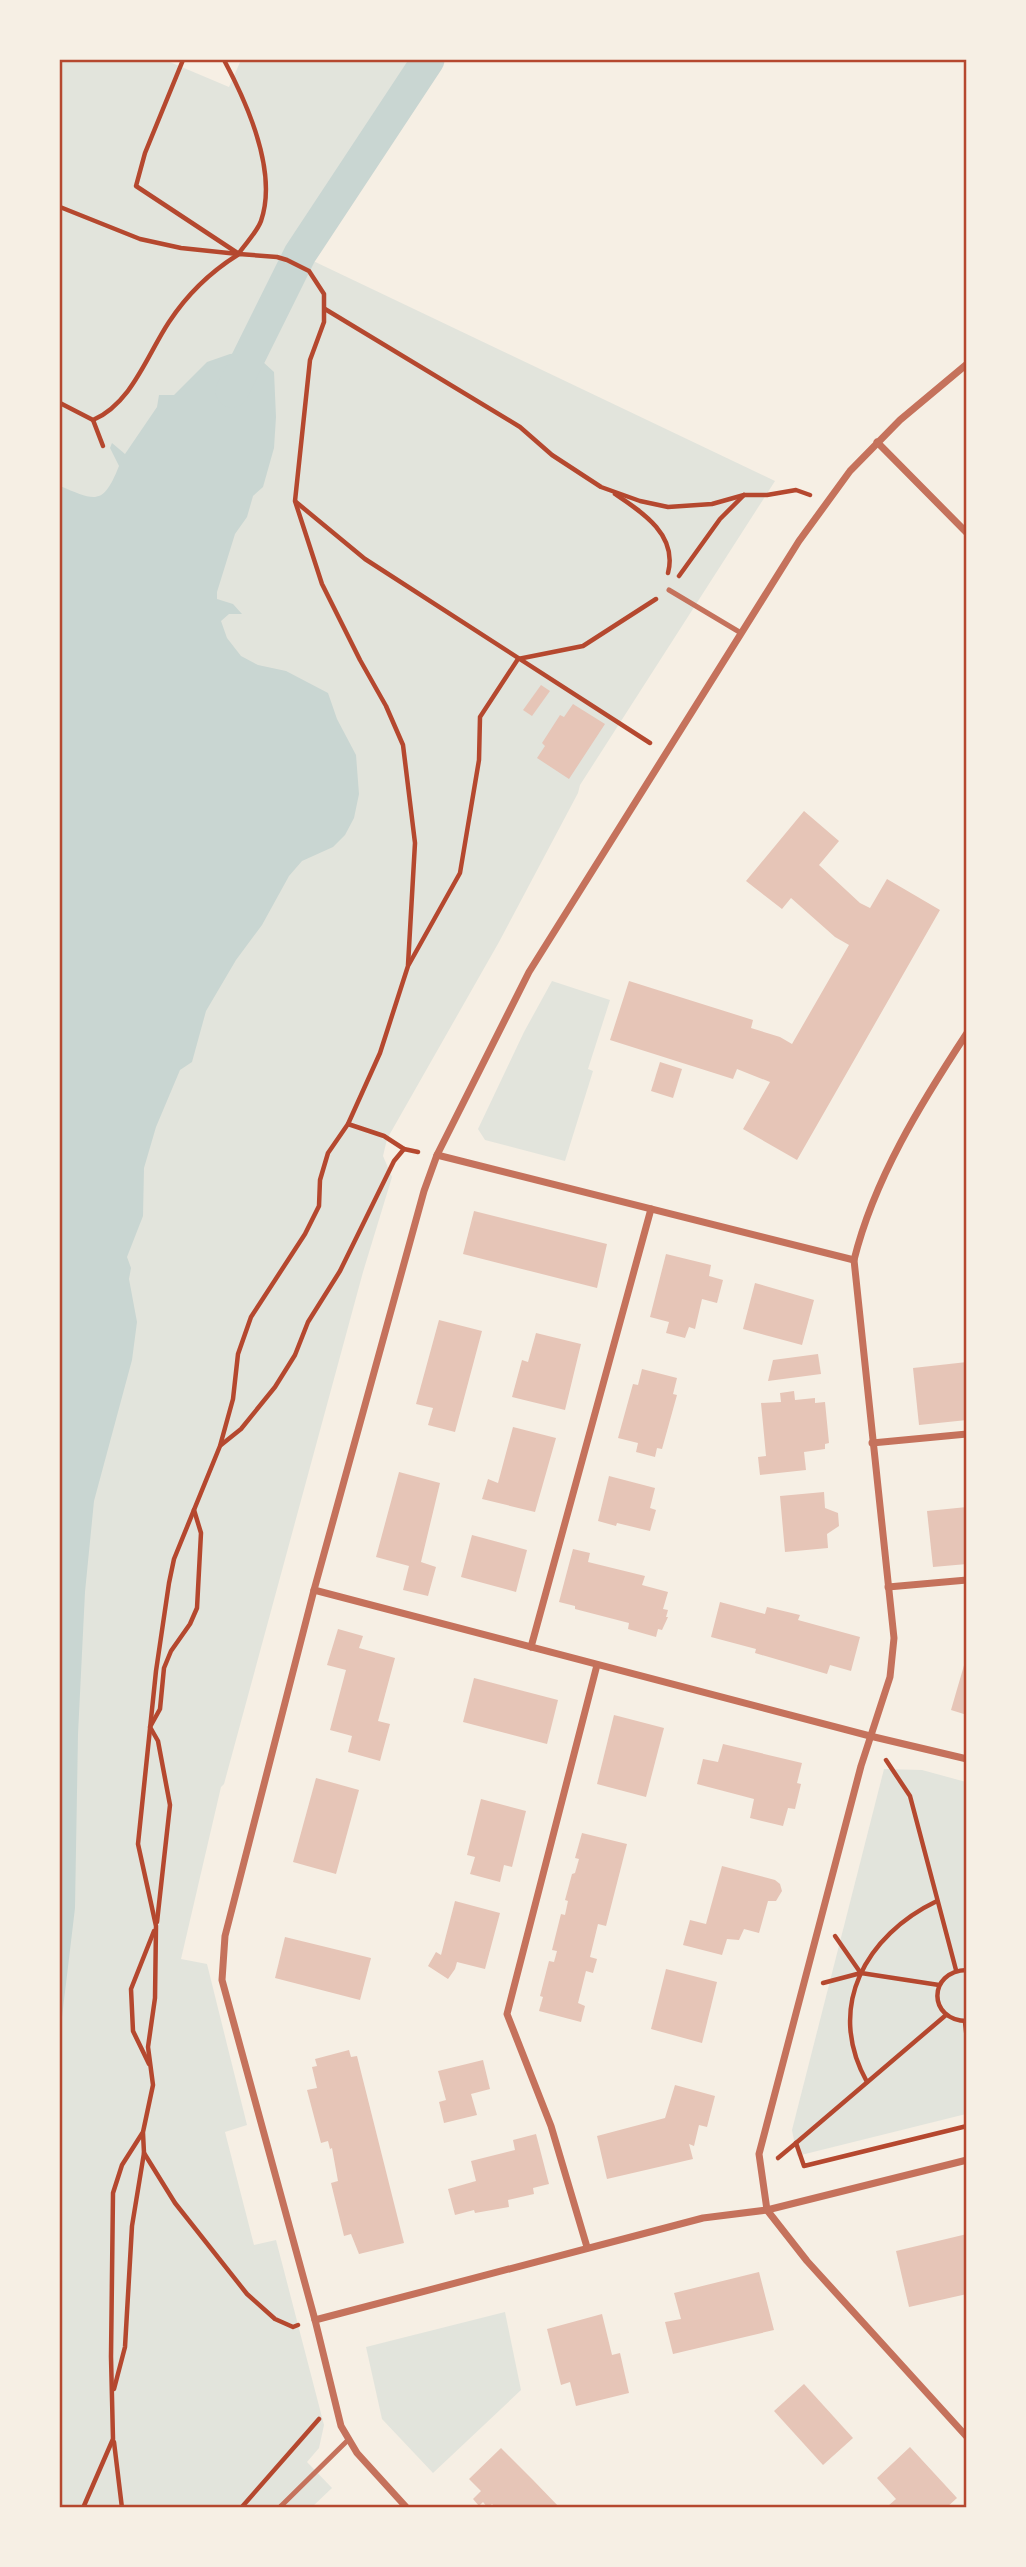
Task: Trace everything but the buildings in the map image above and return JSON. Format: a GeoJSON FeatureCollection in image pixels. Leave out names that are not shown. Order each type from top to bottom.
{"type":"FeatureCollection","features":[{"type":"Feature","properties":{"kind":"street"},"geometry":{"type":"LineString","coordinates":[[407,2508],[368,2467],[341,2426],[315,2320],[222,1980],[225,1936],[314,1590],[420,1204],[438,1155],[529,972],[799,541],[850,471],[877,442],[967,364]]}},
{"type":"Feature","properties":{"kind":"street"},"geometry":{"type":"LineString","coordinates":[[877,442],[967,533]]}},
{"type":"Feature","properties":{"kind":"street"},"geometry":{"type":"LineString","coordinates":[[967,1033],[924,1104],[874,1196],[854,1260],[894,1639],[890,1677],[870,1736],[759,2154],[767,2210],[807,2261],[967,2438]]}},
{"type":"Feature","properties":{"kind":"street"},"geometry":{"type":"LineString","coordinates":[[438,1155],[854,1260]]}},
{"type":"Feature","properties":{"kind":"street"},"geometry":{"type":"LineString","coordinates":[[531,1647],[651,1209]]}},
{"type":"Feature","properties":{"kind":"street"},"geometry":{"type":"LineString","coordinates":[[872,1443],[967,1434]]}},
{"type":"Feature","properties":{"kind":"street"},"geometry":{"type":"LineString","coordinates":[[888,1587],[967,1580]]}},
{"type":"Feature","properties":{"kind":"street"},"geometry":{"type":"LineString","coordinates":[[314,1590],[967,1759]]}},
{"type":"Feature","properties":{"kind":"street"},"geometry":{"type":"LineString","coordinates":[[587,2248],[551,2126],[507,2014],[597,1665]]}},
{"type":"Feature","properties":{"kind":"street"},"geometry":{"type":"LineString","coordinates":[[315,2320],[703,2218],[767,2210],[967,2160]]}},
{"type":"Feature","properties":{"kind":"lane"},"geometry":{"type":"LineString","coordinates":[[668,590],[741,633]]}},
{"type":"Feature","properties":{"kind":"lane"},"geometry":{"type":"LineString","coordinates":[[279,2508],[348,2440]]}},
{"type":"Feature","properties":{"kind":"path"},"geometry":{"type":"LineString","coordinates":[[183,60],[145,153],[136,186],[239,254]]}},
{"type":"Feature","properties":{"kind":"path"},"geometry":{"type":"LineString","coordinates":[[93,420],[114,406],[131,385],[168,323],[198,284],[239,254],[261,223],[266,193],[262,159],[250,114],[224,60]]}},
{"type":"Feature","properties":{"kind":"path"},"geometry":{"type":"LineString","coordinates":[[60,207],[139,239],[181,248],[287,260],[309,271],[321,286],[324,294],[324,323],[310,360],[295,501],[322,584],[386,706],[403,745],[415,843],[408,966]]}},
{"type":"Feature","properties":{"kind":"path"},"geometry":{"type":"LineString","coordinates":[[324,309],[520,427],[552,455],[644,513],[667,541],[670,554],[666,576]]}},
{"type":"Feature","properties":{"kind":"path"},"geometry":{"type":"LineString","coordinates":[[60,403],[93,420],[103,446]]}},
{"type":"Feature","properties":{"kind":"path"},"geometry":{"type":"LineString","coordinates":[[608,489],[640,501],[668,507],[712,504],[744,495],[767,495],[796,490],[828,501]]}},
{"type":"Feature","properties":{"kind":"path"},"geometry":{"type":"LineString","coordinates":[[668,590],[720,519],[744,495]]}},
{"type":"Feature","properties":{"kind":"path"},"geometry":{"type":"LineString","coordinates":[[295,501],[365,559],[666,752]]}},
{"type":"Feature","properties":{"kind":"path"},"geometry":{"type":"LineString","coordinates":[[150,2068],[133,2031],[131,1989],[156,1926],[138,1844],[150,1727],[174,1559],[220,1446],[233,1399],[238,1354],[251,1317],[305,1234],[319,1206],[320,1180],[328,1153],[348,1124],[380,1054],[408,966],[460,873],[479,761],[480,717],[518,659],[583,646],[659,598],[661,591]]}},
{"type":"Feature","properties":{"kind":"path"},"geometry":{"type":"LineString","coordinates":[[348,1124],[384,1136],[404,1149],[438,1155]]}},
{"type":"Feature","properties":{"kind":"path"},"geometry":{"type":"LineString","coordinates":[[220,1446],[241,1429],[275,1387],[295,1355],[308,1322],[340,1271],[383,1180],[404,1149]]}},
{"type":"Feature","properties":{"kind":"path"},"geometry":{"type":"LineString","coordinates":[[150,1727],[160,1709],[167,1659],[197,1608],[201,1533],[194,1510]]}},
{"type":"Feature","properties":{"kind":"path"},"geometry":{"type":"LineString","coordinates":[[122,2508],[113,2439],[113,2193],[122,2165],[142,2132],[153,2085],[148,2048],[155,1998],[156,1926],[170,1805],[158,1741],[150,1727]]}},
{"type":"Feature","properties":{"kind":"path"},"geometry":{"type":"LineString","coordinates":[[870,1736],[910,1796],[956,1970]]}},
{"type":"Feature","properties":{"kind":"path"},"geometry":{"type":"LineString","coordinates":[[867,2082],[852,2046],[852,1996],[870,1954],[897,1927],[920,1909],[937,1901]]}},
{"type":"Feature","properties":{"kind":"path"},"geometry":{"type":"LineString","coordinates":[[821,1916],[861,1973]]}},
{"type":"Feature","properties":{"kind":"path"},"geometry":{"type":"LineString","coordinates":[[967,1970],[956,1970],[946,1976],[939,1985],[938,2001],[946,2015],[966,2022],[967,2040]]}},
{"type":"Feature","properties":{"kind":"path"},"geometry":{"type":"LineString","coordinates":[[802,1988],[861,1973],[939,1985]]}},
{"type":"Feature","properties":{"kind":"path"},"geometry":{"type":"LineString","coordinates":[[946,2015],[796,2143],[804,2166],[967,2126]]}},
{"type":"Feature","properties":{"kind":"path"},"geometry":{"type":"LineString","coordinates":[[112,2397],[125,2347],[132,2226],[144,2153],[142,2132]]}},
{"type":"Feature","properties":{"kind":"path"},"geometry":{"type":"LineString","coordinates":[[144,2153],[175,2203],[247,2294],[275,2319],[293,2327],[315,2320]]}},
{"type":"Feature","properties":{"kind":"path"},"geometry":{"type":"LineString","coordinates":[[241,2508],[313,2424],[335,2405]]}},
{"type":"Feature","properties":{"kind":"path"},"geometry":{"type":"LineString","coordinates":[[83,2508],[113,2439]]}},
{"type":"Feature","properties":{"kind":"shaded area"},"geometry":{"type":"Polygon","coordinates":[[[60,60],[165,60],[229,87],[241,60],[410,60],[286,248],[775,481],[580,785],[499,942],[387,1139],[383,1156],[392,1177],[363,1272],[221,1787],[181,1959],[207,1964],[247,2125],[225,2132],[254,2245],[276,2240],[324,2425],[319,2448],[307,2462],[332,2488],[312,2507],[60,2507],[60,60]]]}},
{"type":"Feature","properties":{"kind":"shaded area"},"geometry":{"type":"Polygon","coordinates":[[[252,352],[274,372],[274,448],[263,487],[253,496],[247,517],[235,534],[217,592],[217,599],[233,604],[242,614],[229,614],[221,621],[227,638],[241,656],[258,665],[286,671],[328,693],[337,719],[356,755],[359,794],[354,818],[345,835],[333,847],[302,861],[289,876],[262,925],[236,960],[206,1011],[192,1062],[180,1070],[156,1127],[144,1168],[143,1216],[127,1257],[131,1268],[129,1279],[137,1322],[132,1360],[94,1501],[85,1592],[78,1734],[75,1908],[60,2034],[60,486],[90,497],[103,494],[119,466],[110,448],[112,443],[125,454],[157,407],[159,395],[174,395],[207,362],[230,354],[252,352]]]}},
{"type":"Feature","properties":{"kind":"shaded area"},"geometry":{"type":"Polygon","coordinates":[[[552,981],[610,1000],[588,1069],[593,1071],[565,1161],[485,1140],[478,1129],[524,1032],[552,981]]]}},
{"type":"Feature","properties":{"kind":"shaded area"},"geometry":{"type":"Polygon","coordinates":[[[884,1769],[922,1770],[966,1782],[966,2114],[797,2156],[792,2130],[884,1769]]]}},
{"type":"Feature","properties":{"kind":"shaded area"},"geometry":{"type":"Polygon","coordinates":[[[505,2312],[521,2390],[433,2473],[382,2419],[366,2347],[505,2312]]]}},
{"type":"Feature","properties":{"kind":"waterway"},"geometry":{"type":"LineString","coordinates":[[232,391],[300,254],[428,60]]}}]}
